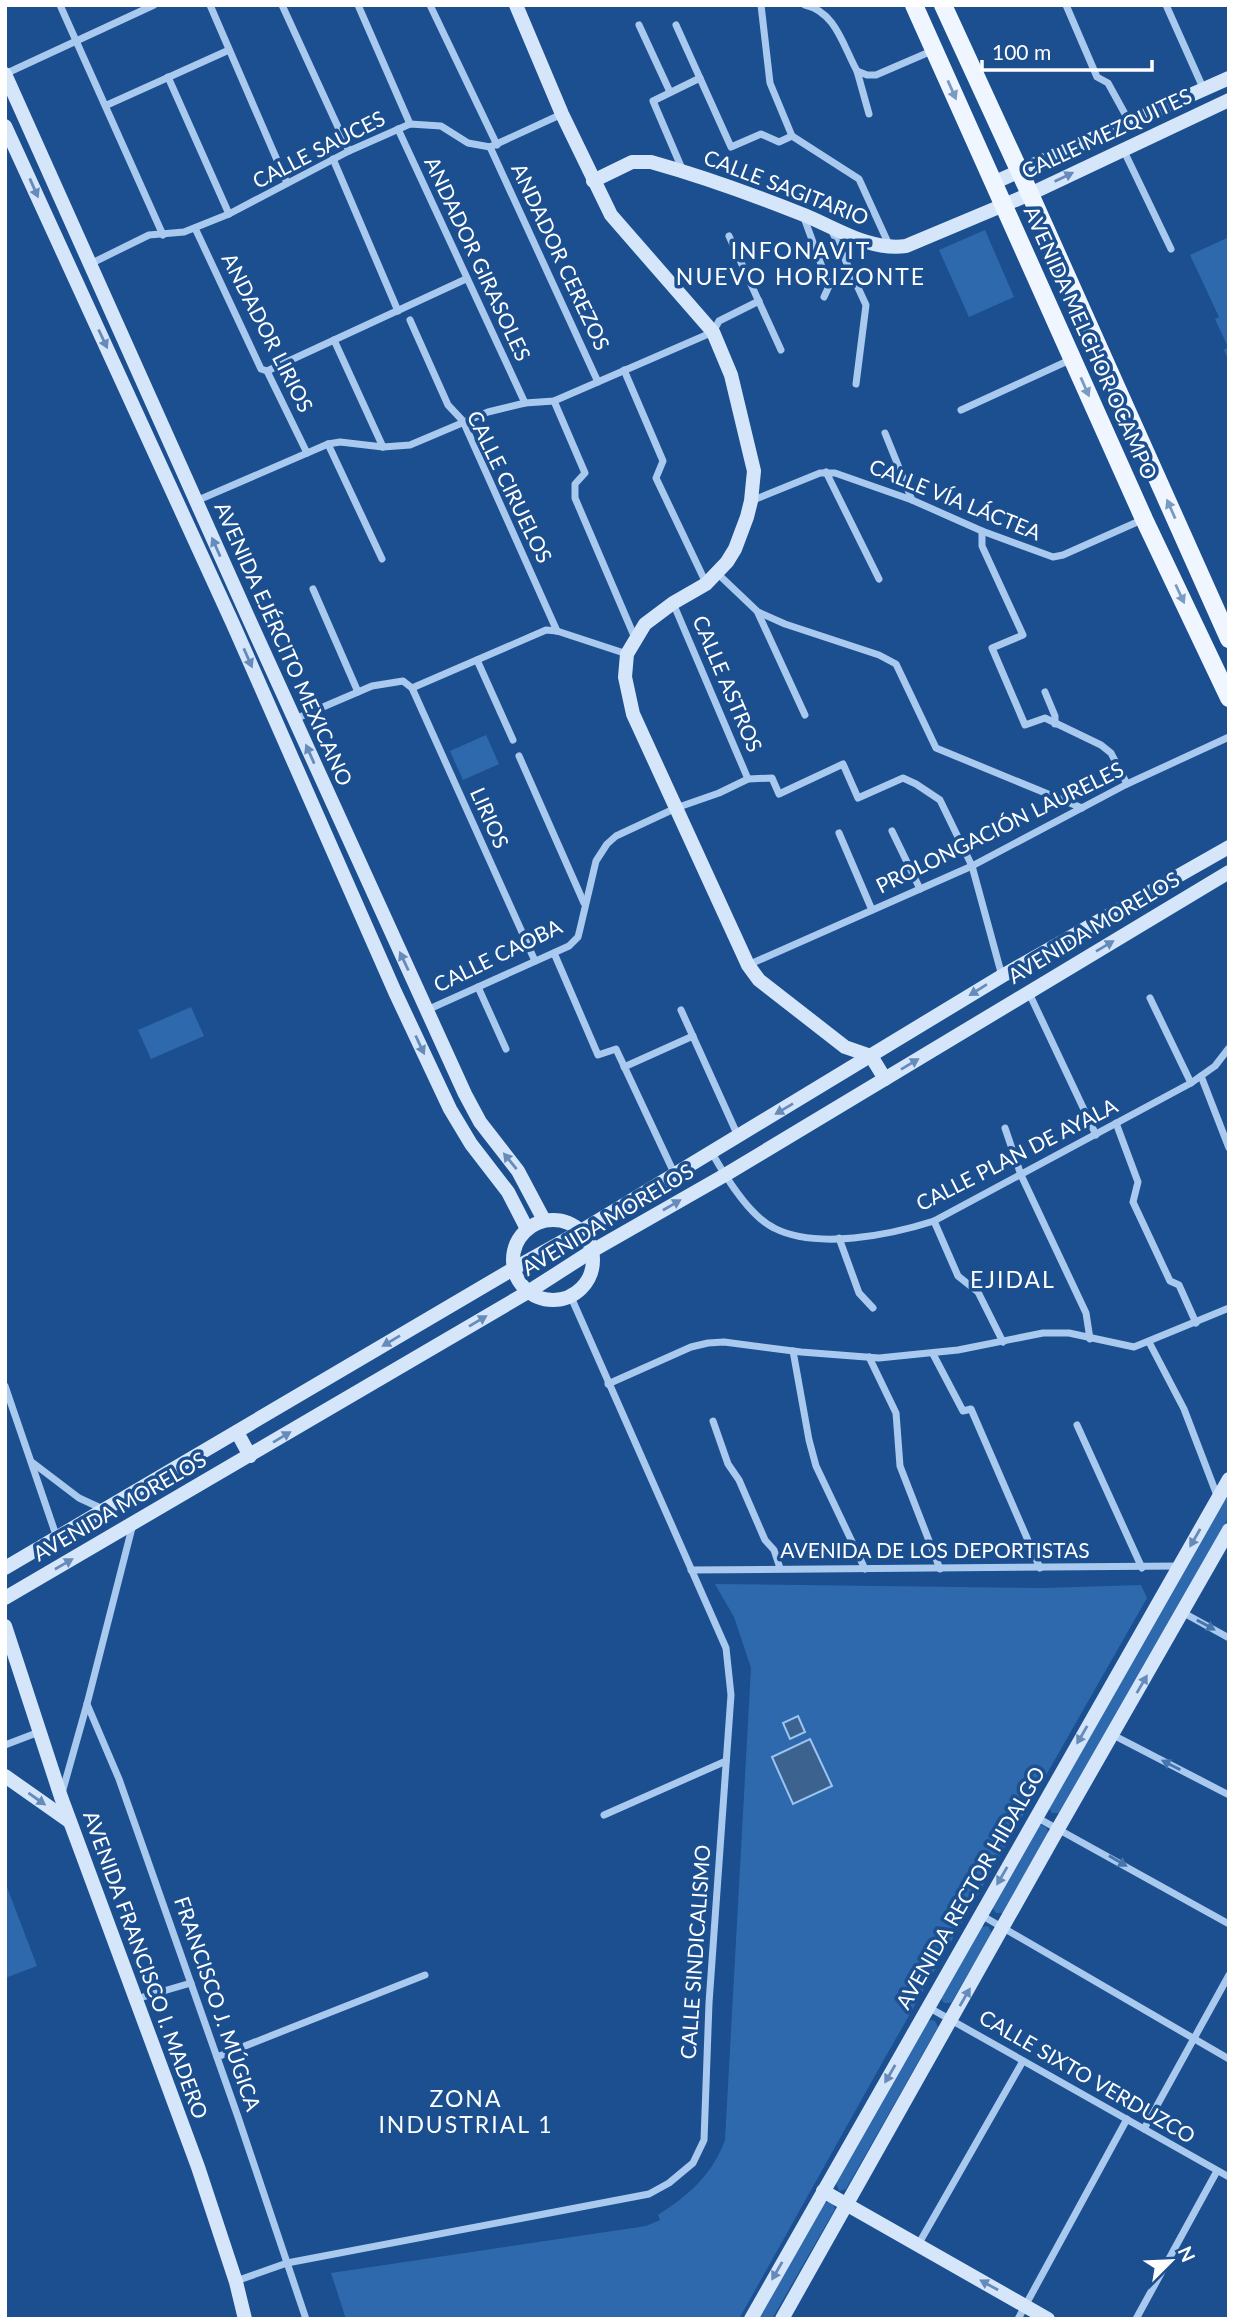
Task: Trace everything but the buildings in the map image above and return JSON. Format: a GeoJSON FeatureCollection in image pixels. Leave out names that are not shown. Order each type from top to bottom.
{"type":"FeatureCollection","features":[{"type":"Feature","properties":{"kind":"main road","name":"AVENIDA MELCHOR OCAMPO"},"geometry":{"type":"LineString","coordinates":[[914,5],[1144,519],[1229,698]]}},
{"type":"Feature","properties":{"kind":"main road","name":"AVENIDA MELCHOR OCAMPO"},"geometry":{"type":"LineString","coordinates":[[943,5],[1229,639]]}},
{"type":"Feature","properties":{"kind":"main road"},"geometry":{"type":"LineString","coordinates":[[1045,299],[1072,286]]}},
{"type":"Feature","properties":{"kind":"main road"},"geometry":{"type":"LineString","coordinates":[[1194,624],[1218,614]]}},
{"type":"Feature","properties":{"kind":"street"},"geometry":{"type":"LineString","coordinates":[[60,5],[107,104],[163,235]]}},
{"type":"Feature","properties":{"kind":"street"},"geometry":{"type":"LineString","coordinates":[[5,74],[136,9],[154,5]]}},
{"type":"Feature","properties":{"kind":"street"},"geometry":{"type":"LineString","coordinates":[[210,5],[287,183]]}},
{"type":"Feature","properties":{"kind":"street"},"geometry":{"type":"LineString","coordinates":[[282,5],[349,151]]}},
{"type":"Feature","properties":{"kind":"street"},"geometry":{"type":"LineString","coordinates":[[358,5],[410,124]]}},
{"type":"Feature","properties":{"kind":"street","name":"ANDADOR CEREZOS"},"geometry":{"type":"LineString","coordinates":[[430,5],[598,382]]}},
{"type":"Feature","properties":{"kind":"street"},"geometry":{"type":"LineString","coordinates":[[516,5],[562,114],[611,215],[713,332],[732,375],[754,471],[751,501],[735,549],[727,562],[706,584],[673,603],[645,624],[635,639],[627,654],[625,677],[628,698],[748,965],[759,980],[845,1047],[871,1056],[885,1079]]}},
{"type":"Feature","properties":{"kind":"street"},"geometry":{"type":"LineString","coordinates":[[761,5],[770,83],[792,136],[859,179],[891,248],[919,242],[1002,204]]}},
{"type":"Feature","properties":{"kind":"street"},"geometry":{"type":"LineString","coordinates":[[805,5],[826,16],[839,32],[856,71],[869,114]]}},
{"type":"Feature","properties":{"kind":"street"},"geometry":{"type":"LineString","coordinates":[[1066,5],[1097,77],[1108,83],[1130,123]]}},
{"type":"Feature","properties":{"kind":"street"},"geometry":{"type":"LineString","coordinates":[[1166,5],[1203,90]]}},
{"type":"Feature","properties":{"kind":"street"},"geometry":{"type":"LineString","coordinates":[[639,25],[670,92]]}},
{"type":"Feature","properties":{"kind":"street"},"geometry":{"type":"LineString","coordinates":[[676,25],[731,147],[761,134],[779,142],[792,136]]}},
{"type":"Feature","properties":{"kind":"street"},"geometry":{"type":"LineString","coordinates":[[107,104],[229,50]]}},
{"type":"Feature","properties":{"kind":"street"},"geometry":{"type":"LineString","coordinates":[[856,71],[876,75],[934,50]]}},
{"type":"Feature","properties":{"kind":"street","name":"AVENIDA EJÉRCITO MEXICANO"},"geometry":{"type":"LineString","coordinates":[[5,74],[455,1071],[480,1122],[518,1171],[544,1220]]}},
{"type":"Feature","properties":{"kind":"street"},"geometry":{"type":"LineString","coordinates":[[168,77],[229,214]]}},
{"type":"Feature","properties":{"kind":"street"},"geometry":{"type":"LineString","coordinates":[[684,171],[653,101],[699,78]]}},
{"type":"Feature","properties":{"kind":"street","name":"CALLE MEZQUITES"},"geometry":{"type":"LineString","coordinates":[[993,183],[1229,78]]}},
{"type":"Feature","properties":{"kind":"street","name":"CALLE MEZQUITES"},"geometry":{"type":"LineString","coordinates":[[1002,204],[1030,194],[1229,100]]}},
{"type":"Feature","properties":{"kind":"street"},"geometry":{"type":"LineString","coordinates":[[494,146],[562,114]]}},
{"type":"Feature","properties":{"kind":"street","name":"CALLE SAUCES"},"geometry":{"type":"LineString","coordinates":[[90,264],[149,235],[163,235],[195,228],[229,214],[268,196],[332,159],[410,124],[440,126],[468,142],[494,146]]}},
{"type":"Feature","properties":{"kind":"street","name":"AVENIDA EJÉRCITO MEXICANO"},"geometry":{"type":"LineString","coordinates":[[5,126],[233,624],[436,1080],[471,1144],[508,1192],[527,1229]]}},
{"type":"Feature","properties":{"kind":"street","name":"ANDADOR GIRASOLES"},"geometry":{"type":"LineString","coordinates":[[398,129],[525,403]]}},
{"type":"Feature","properties":{"kind":"street"},"geometry":{"type":"LineString","coordinates":[[1123,148],[1171,249]]}},
{"type":"Feature","properties":{"kind":"street"},"geometry":{"type":"LineString","coordinates":[[22,161],[40,152]]}},
{"type":"Feature","properties":{"kind":"street"},"geometry":{"type":"LineString","coordinates":[[332,159],[398,311]]}},
{"type":"Feature","properties":{"kind":"street","name":"CALLE SAGITARIO"},"geometry":{"type":"LineString","coordinates":[[593,181],[632,162],[651,162],[684,171],[803,214],[831,229],[891,248]]}},
{"type":"Feature","properties":{"kind":"street"},"geometry":{"type":"LineString","coordinates":[[803,214],[829,286],[824,297]]}},
{"type":"Feature","properties":{"kind":"street","name":"ANDADOR LIRIOS"},"geometry":{"type":"LineString","coordinates":[[195,228],[261,369],[267,371],[307,453]]}},
{"type":"Feature","properties":{"kind":"street"},"geometry":{"type":"LineString","coordinates":[[831,229],[866,305],[856,384]]}},
{"type":"Feature","properties":{"kind":"street"},"geometry":{"type":"LineString","coordinates":[[729,236],[781,350]]}},
{"type":"Feature","properties":{"kind":"street"},"geometry":{"type":"LineString","coordinates":[[267,371],[466,279]]}},
{"type":"Feature","properties":{"kind":"street"},"geometry":{"type":"LineString","coordinates":[[196,501],[328,444],[340,442],[383,447],[410,445],[488,412],[525,403],[554,401],[713,332],[719,321],[759,301]]}},
{"type":"Feature","properties":{"kind":"street","name":"CALLE CIRUELOS"},"geometry":{"type":"LineString","coordinates":[[410,320],[447,405],[463,421],[557,631]]}},
{"type":"Feature","properties":{"kind":"street"},"geometry":{"type":"LineString","coordinates":[[334,340],[383,447]]}},
{"type":"Feature","properties":{"kind":"street"},"geometry":{"type":"LineString","coordinates":[[961,410],[1072,359]]}},
{"type":"Feature","properties":{"kind":"street"},"geometry":{"type":"LineString","coordinates":[[624,370],[663,461],[656,478],[706,584]]}},
{"type":"Feature","properties":{"kind":"street"},"geometry":{"type":"LineString","coordinates":[[131,401],[148,394]]}},
{"type":"Feature","properties":{"kind":"street"},"geometry":{"type":"LineString","coordinates":[[554,401],[585,473],[575,484],[575,498],[635,639]]}},
{"type":"Feature","properties":{"kind":"street"},"geometry":{"type":"LineString","coordinates":[[885,433],[912,500]]}},
{"type":"Feature","properties":{"kind":"street"},"geometry":{"type":"LineString","coordinates":[[328,444],[382,559]]}},
{"type":"Feature","properties":{"kind":"street"},"geometry":{"type":"LineString","coordinates":[[751,501],[826,472],[879,579]]}},
{"type":"Feature","properties":{"kind":"street","name":"CALLE VÍA LÁCTEA"},"geometry":{"type":"LineString","coordinates":[[826,472],[847,476],[912,500],[982,531],[1053,557],[1144,519]]}},
{"type":"Feature","properties":{"kind":"street"},"geometry":{"type":"LineString","coordinates":[[982,531],[982,546],[1023,635],[992,648],[1025,725],[1045,719],[1101,745],[1111,753],[1127,784]]}},
{"type":"Feature","properties":{"kind":"street"},"geometry":{"type":"LineString","coordinates":[[717,573],[758,612],[785,624],[879,655],[896,664],[936,748],[1083,808]]}},
{"type":"Feature","properties":{"kind":"street"},"geometry":{"type":"LineString","coordinates":[[313,589],[358,692]]}},
{"type":"Feature","properties":{"kind":"street","name":"CALLE ASTROS"},"geometry":{"type":"LineString","coordinates":[[673,603],[748,779]]}},
{"type":"Feature","properties":{"kind":"street"},"geometry":{"type":"LineString","coordinates":[[758,612],[805,715]]}},
{"type":"Feature","properties":{"kind":"street"},"geometry":{"type":"LineString","coordinates":[[233,624],[248,617]]}},
{"type":"Feature","properties":{"kind":"street"},"geometry":{"type":"LineString","coordinates":[[295,719],[372,686],[403,681],[412,688],[540,631],[557,631],[627,654]]}},
{"type":"Feature","properties":{"kind":"street"},"geometry":{"type":"LineString","coordinates":[[477,660],[513,740]]}},
{"type":"Feature","properties":{"kind":"street","name":"LIRIOS"},"geometry":{"type":"LineString","coordinates":[[412,688],[535,961]]}},
{"type":"Feature","properties":{"kind":"street"},"geometry":{"type":"LineString","coordinates":[[1045,692],[1055,716],[1055,724]]}},
{"type":"Feature","properties":{"kind":"street","name":"PROLONGACIÓN LAURELES"},"geometry":{"type":"LineString","coordinates":[[748,965],[972,866],[1127,784],[1229,737]]}},
{"type":"Feature","properties":{"kind":"street"},"geometry":{"type":"LineString","coordinates":[[519,756],[585,904]]}},
{"type":"Feature","properties":{"kind":"street"},"geometry":{"type":"LineString","coordinates":[[748,779],[772,778],[779,794],[843,764],[858,798],[903,778],[940,800],[972,866],[1002,976]]}},
{"type":"Feature","properties":{"kind":"street","name":"CALLE CAOBA"},"geometry":{"type":"LineString","coordinates":[[427,1010],[569,946],[578,937],[596,861],[607,844],[625,831],[748,779]]}},
{"type":"Feature","properties":{"kind":"street"},"geometry":{"type":"LineString","coordinates":[[892,831],[920,889]]}},
{"type":"Feature","properties":{"kind":"street"},"geometry":{"type":"LineString","coordinates":[[839,833],[872,910]]}},
{"type":"Feature","properties":{"kind":"street","name":"AVENIDA MORELOS"},"geometry":{"type":"LineString","coordinates":[[5,1568],[581,1231],[1002,976],[1229,846]]}},
{"type":"Feature","properties":{"kind":"street"},"geometry":{"type":"LineString","coordinates":[[344,876],[362,867]]}},
{"type":"Feature","properties":{"kind":"street","name":"AVENIDA MORELOS"},"geometry":{"type":"LineString","coordinates":[[5,1598],[528,1292],[592,1251],[725,1175],[1229,872]]}},
{"type":"Feature","properties":{"kind":"street"},"geometry":{"type":"LineString","coordinates":[[554,953],[598,1055],[616,1049],[675,1175]]}},
{"type":"Feature","properties":{"kind":"street"},"geometry":{"type":"LineString","coordinates":[[478,987],[506,1049]]}},
{"type":"Feature","properties":{"kind":"street"},"geometry":{"type":"LineString","coordinates":[[1029,992],[1096,1135]]}},
{"type":"Feature","properties":{"kind":"street"},"geometry":{"type":"LineString","coordinates":[[1150,998],[1191,1083]]}},
{"type":"Feature","properties":{"kind":"street"},"geometry":{"type":"LineString","coordinates":[[681,1010],[738,1136]]}},
{"type":"Feature","properties":{"kind":"street"},"geometry":{"type":"LineString","coordinates":[[624,1067],[693,1036]]}},
{"type":"Feature","properties":{"kind":"street","name":"CALLE PLAN DE AYALA"},"geometry":{"type":"LineString","coordinates":[[712,1153],[725,1175],[756,1214],[772,1227],[809,1238],[839,1238],[906,1230],[934,1221],[1191,1083],[1215,1066],[1229,1048]]}},
{"type":"Feature","properties":{"kind":"street"},"geometry":{"type":"LineString","coordinates":[[436,1080],[455,1071]]}},
{"type":"Feature","properties":{"kind":"street"},"geometry":{"type":"LineString","coordinates":[[1201,1076],[1229,1148]]}},
{"type":"Feature","properties":{"kind":"street"},"geometry":{"type":"LineString","coordinates":[[456,1119],[473,1109]]}},
{"type":"Feature","properties":{"kind":"street"},"geometry":{"type":"LineString","coordinates":[[1116,1123],[1138,1182],[1133,1202],[1170,1281],[1179,1285],[1196,1322]]}},
{"type":"Feature","properties":{"kind":"street"},"geometry":{"type":"LineString","coordinates":[[1005,1129],[1021,1175],[1086,1313],[1090,1339]]}},
{"type":"Feature","properties":{"kind":"street"},"geometry":{"type":"LineString","coordinates":[[544,1220],[560,1220],[581,1231],[592,1251],[593,1265],[589,1278],[582,1289],[571,1297],[549,1301],[528,1292],[516,1278],[513,1269],[514,1247],[527,1229],[544,1220]]}},
{"type":"Feature","properties":{"kind":"street"},"geometry":{"type":"LineString","coordinates":[[934,1221],[958,1276],[978,1292],[1003,1342]]}},
{"type":"Feature","properties":{"kind":"street"},"geometry":{"type":"LineString","coordinates":[[839,1238],[859,1293],[873,1308]]}},
{"type":"Feature","properties":{"kind":"street","name":"CALLE SINDICALISMO"},"geometry":{"type":"LineString","coordinates":[[236,2282],[287,2263],[649,2194],[669,2183],[693,2163],[704,2140],[709,2003],[731,1695],[726,1648],[571,1297]]}},
{"type":"Feature","properties":{"kind":"street"},"geometry":{"type":"LineString","coordinates":[[608,1384],[691,1347],[708,1343],[895,1358],[933,1354],[1043,1333],[1069,1333],[1134,1347],[1229,1308]]}},
{"type":"Feature","properties":{"kind":"street"},"geometry":{"type":"LineString","coordinates":[[1149,1342],[1184,1409],[1217,1498]]}},
{"type":"Feature","properties":{"kind":"street"},"geometry":{"type":"LineString","coordinates":[[793,1351],[816,1466],[865,1569]]}},
{"type":"Feature","properties":{"kind":"street"},"geometry":{"type":"LineString","coordinates":[[933,1354],[963,1411],[971,1409],[1040,1568]]}},
{"type":"Feature","properties":{"kind":"street"},"geometry":{"type":"LineString","coordinates":[[869,1357],[896,1413],[900,1466],[940,1569]]}},
{"type":"Feature","properties":{"kind":"street"},"geometry":{"type":"LineString","coordinates":[[5,1386],[57,1539]]}},
{"type":"Feature","properties":{"kind":"street"},"geometry":{"type":"LineString","coordinates":[[713,1421],[728,1464],[739,1480],[765,1540],[774,1550],[780,1568]]}},
{"type":"Feature","properties":{"kind":"street"},"geometry":{"type":"LineString","coordinates":[[1077,1425],[1142,1568]]}},
{"type":"Feature","properties":{"kind":"street"},"geometry":{"type":"LineString","coordinates":[[237,1432],[250,1456]]}},
{"type":"Feature","properties":{"kind":"street"},"geometry":{"type":"LineString","coordinates":[[32,1463],[79,1498],[106,1510]]}},
{"type":"Feature","properties":{"kind":"street","name":"AVENIDA RECTOR HIDALGO"},"geometry":{"type":"LineString","coordinates":[[751,2319],[1229,1479]]}},
{"type":"Feature","properties":{"kind":"street"},"geometry":{"type":"LineString","coordinates":[[61,1797],[133,1524]]}},
{"type":"Feature","properties":{"kind":"street"},"geometry":{"type":"LineString","coordinates":[[782,2319],[1229,1530]]}},
{"type":"Feature","properties":{"kind":"street","name":"AVENIDA DE LOS DEPORTISTAS"},"geometry":{"type":"LineString","coordinates":[[691,1570],[1179,1566]]}},
{"type":"Feature","properties":{"kind":"street"},"geometry":{"type":"LineString","coordinates":[[1182,1612],[1229,1638]]}},
{"type":"Feature","properties":{"kind":"street","name":"AVENIDA FRANCISCO I. MADERO"},"geometry":{"type":"LineString","coordinates":[[6,1632],[69,1821],[198,2167],[236,2282],[245,2319]]}},
{"type":"Feature","properties":{"kind":"street","name":"FRANCISCO J. MÚGICA"},"geometry":{"type":"LineString","coordinates":[[87,1704],[119,1779],[306,2319]]}},
{"type":"Feature","properties":{"kind":"street"},"geometry":{"type":"LineString","coordinates":[[5,1745],[40,1732]]}},
{"type":"Feature","properties":{"kind":"street"},"geometry":{"type":"LineString","coordinates":[[1113,1735],[1229,1795]]}},
{"type":"Feature","properties":{"kind":"street"},"geometry":{"type":"LineString","coordinates":[[604,1815],[726,1761]]}},
{"type":"Feature","properties":{"kind":"street"},"geometry":{"type":"LineString","coordinates":[[5,1776],[69,1821]]}},
{"type":"Feature","properties":{"kind":"street"},"geometry":{"type":"LineString","coordinates":[[1035,1816],[1229,1924]]}},
{"type":"Feature","properties":{"kind":"street"},"geometry":{"type":"LineString","coordinates":[[980,1914],[1229,2059]]}},
{"type":"Feature","properties":{"kind":"street"},"geometry":{"type":"LineString","coordinates":[[217,2057],[425,1975]]}},
{"type":"Feature","properties":{"kind":"street"},"geometry":{"type":"LineString","coordinates":[[1144,2129],[1229,1975]]}},
{"type":"Feature","properties":{"kind":"street"},"geometry":{"type":"LineString","coordinates":[[135,1999],[191,1983]]}},
{"type":"Feature","properties":{"kind":"street","name":"CALLE SIXTO VERDUZCO"},"geometry":{"type":"LineString","coordinates":[[928,2006],[1229,2178]]}},
{"type":"Feature","properties":{"kind":"street"},"geometry":{"type":"LineString","coordinates":[[918,2245],[1023,2060]]}},
{"type":"Feature","properties":{"kind":"street"},"geometry":{"type":"LineString","coordinates":[[1022,2312],[1126,2119]]}},
{"type":"Feature","properties":{"kind":"street"},"geometry":{"type":"LineString","coordinates":[[1136,2319],[1217,2171]]}},
{"type":"Feature","properties":{"kind":"street"},"geometry":{"type":"LineString","coordinates":[[823,2191],[918,2245],[1022,2312],[1048,2319]]}},
{"type":"Feature","properties":{"kind":"shaded area"},"geometry":{"type":"Polygon","coordinates":[[[985,230],[1014,297],[969,317],[939,250],[985,230]]]}},
{"type":"Feature","properties":{"kind":"shaded area"},"geometry":{"type":"Polygon","coordinates":[[[1229,237],[1229,361],[1224,350],[1228,347],[1215,319],[1219,317],[1190,255],[1229,237]]]}},
{"type":"Feature","properties":{"kind":"shaded area"},"geometry":{"type":"Polygon","coordinates":[[[486,735],[499,764],[463,780],[450,751],[486,735]]]}},
{"type":"Feature","properties":{"kind":"shaded area"},"geometry":{"type":"Polygon","coordinates":[[[191,1007],[204,1036],[151,1059],[138,1030],[191,1007]]]}},
{"type":"Feature","properties":{"kind":"shaded area"},"geometry":{"type":"Polygon","coordinates":[[[1229,1491],[1229,1517],[1059,1813],[1052,1813],[1048,1807],[1229,1491]]]}},
{"type":"Feature","properties":{"kind":"shaded area"},"geometry":{"type":"Polygon","coordinates":[[[715,1584],[1042,1588],[1141,1585],[1147,1598],[739,2319],[346,2319],[331,2273],[646,2226],[660,2220],[658,2215],[698,2183],[720,2152],[725,2140],[751,1668],[734,1617],[715,1584]]]}},
{"type":"Feature","properties":{"kind":"shaded area"},"geometry":{"type":"Polygon","coordinates":[[[798,1716],[805,1732],[790,1739],[783,1723],[798,1716]]]}},
{"type":"Feature","properties":{"kind":"shaded area"},"geometry":{"type":"Polygon","coordinates":[[[810,1739],[832,1786],[793,1804],[772,1757],[810,1739]]]}},
{"type":"Feature","properties":{"kind":"shaded area"},"geometry":{"type":"Polygon","coordinates":[[[1037,1826],[1047,1828],[1048,1833],[1003,1913],[996,1913],[992,1907],[1037,1826]]]}},
{"type":"Feature","properties":{"kind":"shaded area"},"geometry":{"type":"Polygon","coordinates":[[[5,1882],[37,1966],[5,1978],[5,1882]]]}},
{"type":"Feature","properties":{"kind":"shaded area"},"geometry":{"type":"Polygon","coordinates":[[[988,1926],[992,1933],[951,2003],[944,2003],[940,1997],[981,1927],[988,1926]]]}},
{"type":"Feature","properties":{"kind":"shaded area"},"geometry":{"type":"Polygon","coordinates":[[[932,2020],[938,2027],[846,2189],[839,2191],[836,2183],[928,2021],[932,2020]]]}},
{"type":"Feature","properties":{"kind":"shaded area"},"geometry":{"type":"Polygon","coordinates":[[[825,2203],[832,2203],[835,2209],[772,2319],[759,2319],[825,2203]]]}},
{"type":"Feature","properties":{"kind":"district","name":"INFONAVIT NUEVO HORIZONTE"},"geometry":{"type":"Point","coordinates":[801,264]}},
{"type":"Feature","properties":{"kind":"district","name":"EJIDAL"},"geometry":{"type":"Point","coordinates":[1013,1280]}},
{"type":"Feature","properties":{"kind":"district","name":"ZONA INDUSTRIAL 1"},"geometry":{"type":"Point","coordinates":[466,2112]}}]}
